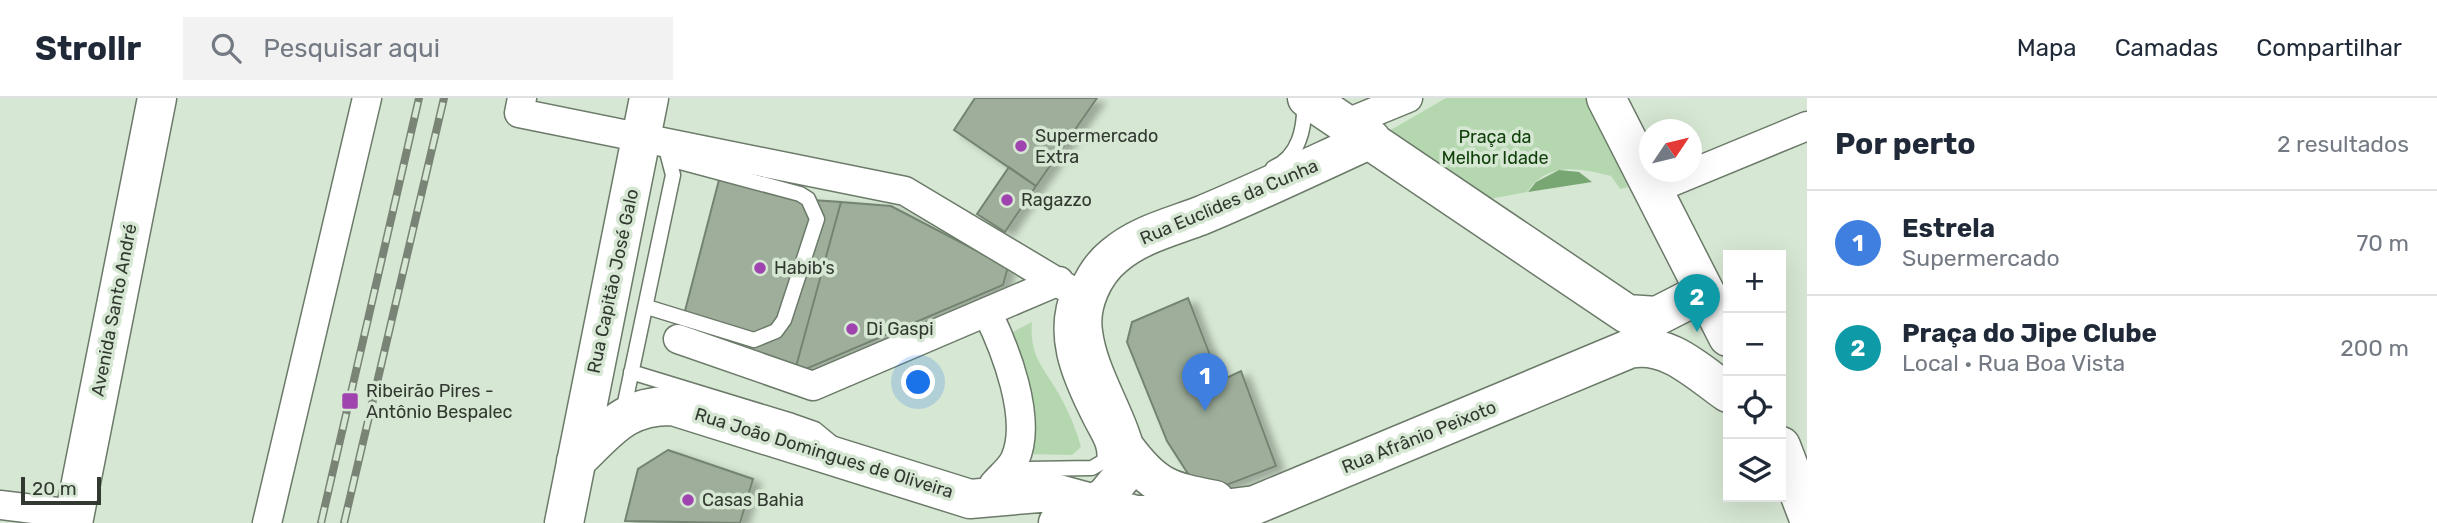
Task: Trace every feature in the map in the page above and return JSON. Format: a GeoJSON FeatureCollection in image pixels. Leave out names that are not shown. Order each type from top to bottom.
{"type":"FeatureCollection","features":[{"type":"Feature","properties":{"kind":"main road","name":"Avenida Santo André"},"geometry":{"type":"LineString","coordinates":[[74,518],[157,98]]}},
{"type":"Feature","properties":{"kind":"main road"},"geometry":{"type":"LineString","coordinates":[[1306,98],[1359,131],[1627,314],[1657,316],[1704,292]]}},
{"type":"Feature","properties":{"kind":"main road"},"geometry":{"type":"LineString","coordinates":[[1606,98],[1723,328]]}},
{"type":"Feature","properties":{"kind":"main road","name":"Rua Capitão José Galo"},"geometry":{"type":"LineString","coordinates":[[564,523],[654,127]]}},
{"type":"Feature","properties":{"kind":"main road","name":"Rua Euclides da Cunha"},"geometry":{"type":"LineString","coordinates":[[1126,449],[1095,373],[1082,330],[1087,295],[1106,265],[1128,246],[1151,234],[1202,215],[1359,131]]}},
{"type":"Feature","properties":{"kind":"main road"},"geometry":{"type":"LineString","coordinates":[[1583,369],[1600,340],[1602,323],[1590,291]]}},
{"type":"Feature","properties":{"kind":"main road","name":"Rua Afrânio Peixoto"},"geometry":{"type":"LineString","coordinates":[[1247,511],[1629,349],[1656,348],[1676,356],[1723,389]]}},
{"type":"Feature","properties":{"kind":"main road","name":"Rua João Domingues de Oliveira"},"geometry":{"type":"LineString","coordinates":[[576,461],[621,419],[647,405],[673,406],[970,499],[1051,492],[1136,515],[1247,511]]}},
{"type":"Feature","properties":{"kind":"main road"},"geometry":{"type":"LineString","coordinates":[[1786,431],[1807,443]]}},
{"type":"Feature","properties":{"kind":"main road"},"geometry":{"type":"LineString","coordinates":[[1058,523],[1096,503],[1123,479],[1129,468],[1126,449]]}},
{"type":"Feature","properties":{"kind":"main road"},"geometry":{"type":"LineString","coordinates":[[1126,449],[1158,485],[1184,495],[1247,511]]}},
{"type":"Feature","properties":{"kind":"main road"},"geometry":{"type":"LineString","coordinates":[[1786,459],[1807,514]]}},
{"type":"Feature","properties":{"kind":"street"},"geometry":{"type":"LineString","coordinates":[[267,523],[367,98]]}},
{"type":"Feature","properties":{"kind":"street"},"geometry":{"type":"LineString","coordinates":[[523,98],[519,113],[654,127],[905,191],[1068,282]]}},
{"type":"Feature","properties":{"kind":"street"},"geometry":{"type":"LineString","coordinates":[[1359,131],[1408,98]]}},
{"type":"Feature","properties":{"kind":"street"},"geometry":{"type":"LineString","coordinates":[[1652,190],[1807,126]]}},
{"type":"Feature","properties":{"kind":"street"},"geometry":{"type":"LineString","coordinates":[[678,339],[813,386],[987,312],[1068,282]]}},
{"type":"Feature","properties":{"kind":"street"},"geometry":{"type":"LineString","coordinates":[[987,312],[1011,370],[1019,403],[1015,459],[994,484]]}},
{"type":"Feature","properties":{"kind":"street"},"geometry":{"type":"LineString","coordinates":[[0,505],[74,518]]}},
{"type":"Feature","properties":{"kind":"lane"},"geometry":{"type":"LineString","coordinates":[[1246,179],[1284,163],[1305,130],[1306,98]]}},
{"type":"Feature","properties":{"kind":"lane"},"geometry":{"type":"LineString","coordinates":[[621,419],[673,175],[654,127]]}},
{"type":"Feature","properties":{"kind":"lane"},"geometry":{"type":"LineString","coordinates":[[647,307],[754,340],[766,337],[784,320],[817,219],[808,199],[800,194],[722,171],[654,127]]}},
{"type":"Feature","properties":{"kind":"lane"},"geometry":{"type":"LineString","coordinates":[[1111,238],[1209,196]]}},
{"type":"Feature","properties":{"kind":"lane"},"geometry":{"type":"LineString","coordinates":[[631,372],[804,425],[815,429],[838,447],[981,490],[1029,469],[1092,468],[1104,461],[1106,451],[1077,394],[1062,341],[1060,321],[1068,282]]}},
{"type":"Feature","properties":{"kind":"green space","name":"Praça da Melhor Idade"},"geometry":{"type":"Polygon","coordinates":[[[1446,98],[1586,98],[1628,187],[1620,189],[1611,176],[1565,169],[1544,175],[1527,192],[1484,200],[1389,131],[1446,98]]]}},
{"type":"Feature","properties":{"kind":"green space"},"geometry":{"type":"Polygon","coordinates":[[[1032,322],[1033,345],[1039,362],[1066,408],[1079,440],[1081,447],[1072,455],[1025,454],[1007,335],[1032,322]]]}},
{"type":"Feature","properties":{"kind":"shaded area"},"geometry":{"type":"Polygon","coordinates":[[[1559,170],[1579,172],[1592,182],[1528,192],[1536,182],[1559,170]]]}},
{"type":"Feature","properties":{"kind":"building","name":"Supermercado Extra"},"geometry":{"type":"Polygon","coordinates":[[[975,98],[1097,98],[1036,186],[954,130],[975,98]]]}},
{"type":"Feature","properties":{"kind":"building","name":"Ragazzo"},"geometry":{"type":"Polygon","coordinates":[[[1009,167],[1036,186],[1005,232],[977,214],[1009,167]]]}},
{"type":"Feature","properties":{"kind":"building","name":"Habib's"},"geometry":{"type":"Polygon","coordinates":[[[720,176],[797,199],[841,202],[794,374],[679,334],[720,176]]]}},
{"type":"Feature","properties":{"kind":"building","name":"Di Gaspi"},"geometry":{"type":"Polygon","coordinates":[[[841,202],[891,206],[1008,267],[1003,285],[794,374],[841,202]]]}},
{"type":"Feature","properties":{"kind":"building"},"geometry":{"type":"Polygon","coordinates":[[[1188,298],[1220,381],[1241,371],[1276,466],[1211,491],[1192,480],[1167,441],[1127,342],[1132,322],[1188,298]]]}},
{"type":"Feature","properties":{"kind":"building","name":"Casas Bahia"},"geometry":{"type":"Polygon","coordinates":[[[668,450],[753,479],[740,523],[625,521],[638,469],[668,450]]]}},
{"type":"Feature","properties":{"kind":"railway"},"geometry":{"type":"LineString","coordinates":[[321,523],[419,98]]}},
{"type":"Feature","properties":{"kind":"railway"},"geometry":{"type":"LineString","coordinates":[[344,523],[444,98]]}},
{"type":"Feature","properties":{"kind":"place","name":"Supermercado Extra"},"geometry":{"type":"Point","coordinates":[1021,146]}},
{"type":"Feature","properties":{"kind":"place","name":"Ragazzo"},"geometry":{"type":"Point","coordinates":[1007,200]}},
{"type":"Feature","properties":{"kind":"place","name":"Habib's"},"geometry":{"type":"Point","coordinates":[760,268]}},
{"type":"Feature","properties":{"kind":"place","name":"Di Gaspi"},"geometry":{"type":"Point","coordinates":[852,329]}},
{"type":"Feature","properties":{"kind":"place","name":"Praça do Jipe Clube"},"geometry":{"type":"Point","coordinates":[1697,332]}},
{"type":"Feature","properties":{"kind":"place","name":"Ribeirão Pires - Antônio Bespalec"},"geometry":{"type":"Point","coordinates":[350,401]}},
{"type":"Feature","properties":{"kind":"place","name":"Estrela"},"geometry":{"type":"Point","coordinates":[1205,411]}},
{"type":"Feature","properties":{"kind":"place","name":"Casas Bahia"},"geometry":{"type":"Point","coordinates":[688,500]}}]}
